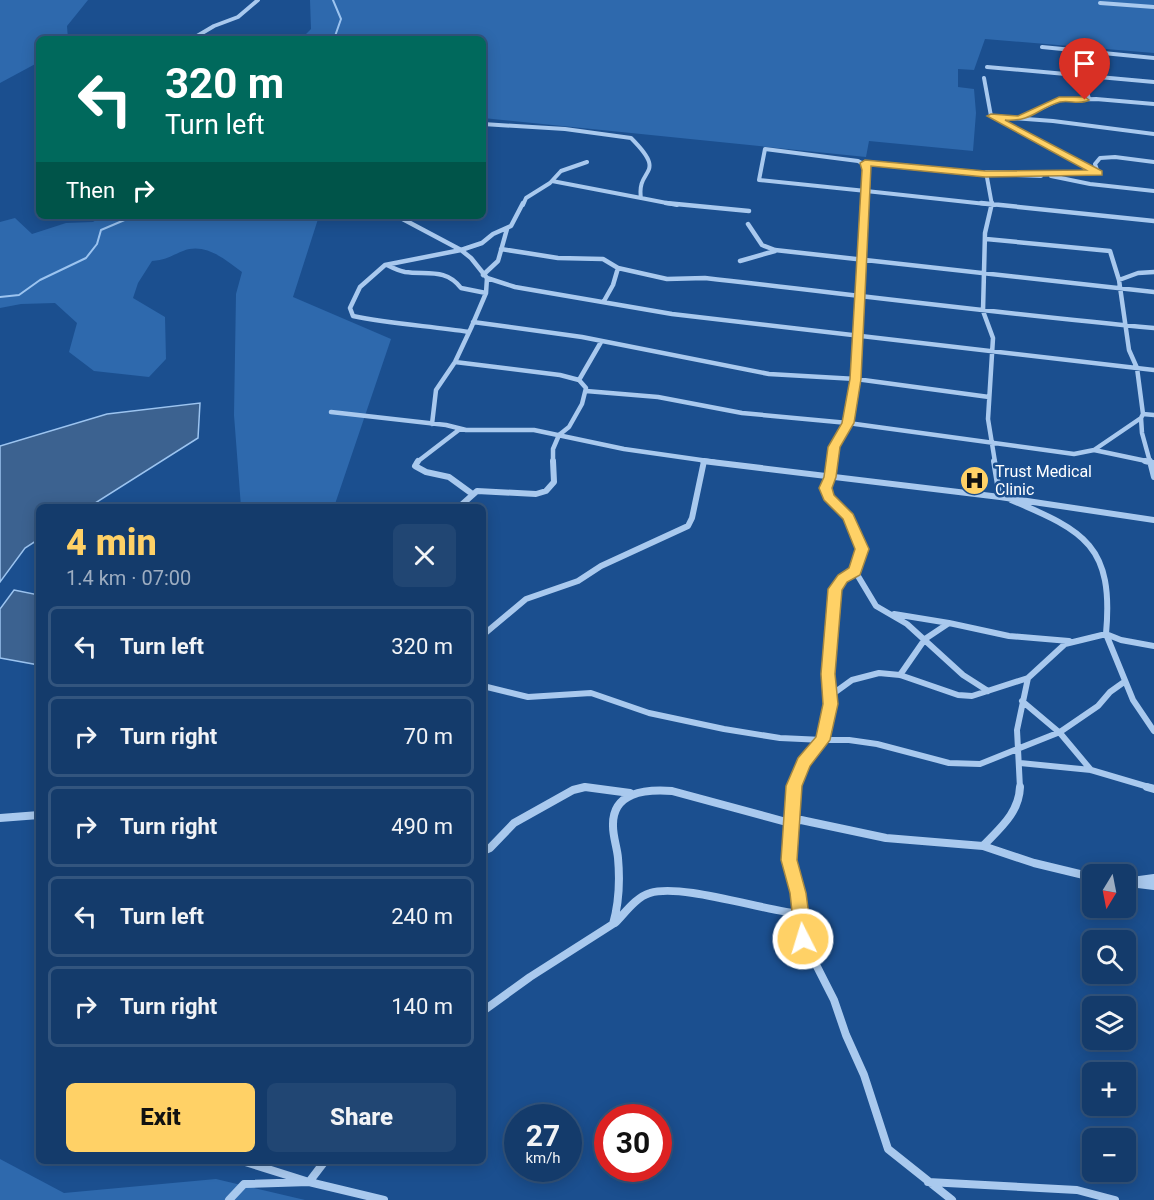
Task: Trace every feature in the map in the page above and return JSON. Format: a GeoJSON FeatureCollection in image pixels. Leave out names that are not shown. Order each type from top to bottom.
{"type":"FeatureCollection","features":[{"type":"Feature","properties":{"kind":"street"},"geometry":{"type":"LineString","coordinates":[[197,36],[214,26],[238,17],[258,0]]}},
{"type":"Feature","properties":{"kind":"street"},"geometry":{"type":"LineString","coordinates":[[1100,3],[1154,7]]}},
{"type":"Feature","properties":{"kind":"street"},"geometry":{"type":"LineString","coordinates":[[1042,47],[1154,58]]}},
{"type":"Feature","properties":{"kind":"street"},"geometry":{"type":"LineString","coordinates":[[1082,52],[1091,75]]}},
{"type":"Feature","properties":{"kind":"street"},"geometry":{"type":"LineString","coordinates":[[987,67],[1154,82]]}},
{"type":"Feature","properties":{"kind":"street"},"geometry":{"type":"LineString","coordinates":[[1089,99],[1086,88],[1079,80],[1081,77],[1091,75]]}},
{"type":"Feature","properties":{"kind":"street"},"geometry":{"type":"LineString","coordinates":[[984,78],[991,116]]}},
{"type":"Feature","properties":{"kind":"street"},"geometry":{"type":"LineString","coordinates":[[1019,119],[1059,100],[1089,99],[1154,103]]}},
{"type":"Feature","properties":{"kind":"street"},"geometry":{"type":"LineString","coordinates":[[991,116],[1154,134]]}},
{"type":"Feature","properties":{"kind":"street"},"geometry":{"type":"LineString","coordinates":[[991,116],[1098,173]]}},
{"type":"Feature","properties":{"kind":"street"},"geometry":{"type":"LineString","coordinates":[[486,124],[565,129],[631,138],[650,160],[650,168],[640,192],[641,198]]}},
{"type":"Feature","properties":{"kind":"street"},"geometry":{"type":"LineString","coordinates":[[1154,191],[1090,184],[1053,176],[1026,177],[865,163],[765,149],[759,180],[866,193],[1154,221]]}},
{"type":"Feature","properties":{"kind":"street"},"geometry":{"type":"LineString","coordinates":[[1098,173],[1095,164],[1100,158],[1115,157],[1154,162]]}},
{"type":"Feature","properties":{"kind":"street"},"geometry":{"type":"LineString","coordinates":[[469,332],[416,324],[385,323],[353,316],[350,308],[360,287],[385,265],[461,250],[482,243],[493,234],[511,226],[526,198],[552,181],[555,175],[587,162]]}},
{"type":"Feature","properties":{"kind":"street"},"geometry":{"type":"LineString","coordinates":[[830,704],[828,674],[835,589],[843,579],[855,571],[862,549],[848,517],[829,497],[826,488],[830,477],[834,447],[848,423],[856,379],[867,170],[865,163]]}},
{"type":"Feature","properties":{"kind":"street"},"geometry":{"type":"LineString","coordinates":[[986,173],[1098,173]]}},
{"type":"Feature","properties":{"kind":"street"},"geometry":{"type":"LineString","coordinates":[[986,173],[992,205],[985,233],[983,311],[993,338],[989,397],[990,444],[1000,497]]}},
{"type":"Feature","properties":{"kind":"street"},"geometry":{"type":"LineString","coordinates":[[552,181],[671,204],[749,211]]}},
{"type":"Feature","properties":{"kind":"street"},"geometry":{"type":"LineString","coordinates":[[403,219],[461,250],[471,258],[485,276],[515,288],[672,314],[1154,370]]}},
{"type":"Feature","properties":{"kind":"street"},"geometry":{"type":"LineString","coordinates":[[748,224],[762,245],[775,250],[1154,292]]}},
{"type":"Feature","properties":{"kind":"street"},"geometry":{"type":"LineString","coordinates":[[432,424],[436,390],[455,362],[469,332],[486,293],[485,276],[498,261],[507,229]]}},
{"type":"Feature","properties":{"kind":"street"},"geometry":{"type":"LineString","coordinates":[[986,239],[1110,251],[1119,280],[1129,350],[1137,368],[1142,416],[1154,477]]}},
{"type":"Feature","properties":{"kind":"street"},"geometry":{"type":"LineString","coordinates":[[501,249],[558,258],[606,260],[618,268],[667,279],[705,278],[860,297],[958,306],[983,311],[1154,328]]}},
{"type":"Feature","properties":{"kind":"street"},"geometry":{"type":"LineString","coordinates":[[740,261],[775,250]]}},
{"type":"Feature","properties":{"kind":"street"},"geometry":{"type":"LineString","coordinates":[[385,265],[402,272],[445,274],[454,279],[462,288],[486,293]]}},
{"type":"Feature","properties":{"kind":"street"},"geometry":{"type":"LineString","coordinates":[[604,301],[613,285],[618,268]]}},
{"type":"Feature","properties":{"kind":"street"},"geometry":{"type":"LineString","coordinates":[[1119,280],[1138,273],[1154,272]]}},
{"type":"Feature","properties":{"kind":"street"},"geometry":{"type":"LineString","coordinates":[[473,322],[565,334],[769,374],[856,379],[989,397]]}},
{"type":"Feature","properties":{"kind":"street"},"geometry":{"type":"LineString","coordinates":[[579,381],[601,342]]}},
{"type":"Feature","properties":{"kind":"street"},"geometry":{"type":"LineString","coordinates":[[455,362],[560,375],[579,381],[585,386],[586,391],[582,404],[569,427],[559,435],[553,449],[554,482],[545,492],[525,494],[485,490],[471,494],[462,504]]}},
{"type":"Feature","properties":{"kind":"street"},"geometry":{"type":"LineString","coordinates":[[586,391],[658,397],[742,413],[848,423],[990,444],[1074,453],[1094,450],[1152,462]]}},
{"type":"Feature","properties":{"kind":"street"},"geometry":{"type":"LineString","coordinates":[[331,412],[446,425],[460,429],[534,430],[624,449],[704,461],[1000,497],[1154,520]]}},
{"type":"Feature","properties":{"kind":"street"},"geometry":{"type":"LineString","coordinates":[[1094,450],[1142,416],[1154,415]]}},
{"type":"Feature","properties":{"kind":"street"},"geometry":{"type":"LineString","coordinates":[[569,427],[580,440]]}},
{"type":"Feature","properties":{"kind":"street"},"geometry":{"type":"LineString","coordinates":[[460,429],[419,459],[415,466],[426,472],[449,477],[471,494]]}},
{"type":"Feature","properties":{"kind":"street"},"geometry":{"type":"LineString","coordinates":[[486,632],[526,598],[578,581],[601,566],[688,526],[692,518],[694,498],[704,461]]}},
{"type":"Feature","properties":{"kind":"street"},"geometry":{"type":"LineString","coordinates":[[1011,500],[1071,527],[1098,557],[1110,609],[1106,634],[1124,682],[1154,731]]}},
{"type":"Feature","properties":{"kind":"street"},"geometry":{"type":"LineString","coordinates":[[855,571],[871,600],[926,639],[963,675],[988,691]]}},
{"type":"Feature","properties":{"kind":"street"},"geometry":{"type":"LineString","coordinates":[[890,614],[950,623],[1009,636],[1076,641]]}},
{"type":"Feature","properties":{"kind":"street"},"geometry":{"type":"LineString","coordinates":[[900,675],[926,639],[937,629],[950,623]]}},
{"type":"Feature","properties":{"kind":"street"},"geometry":{"type":"LineString","coordinates":[[952,1200],[888,1149],[864,1075],[846,1035],[834,1000],[803,939],[801,914],[789,860],[794,786],[803,762],[823,740],[834,693],[852,680],[879,673],[900,675],[958,694],[972,696],[1028,678],[1065,644],[1106,634],[1121,640],[1154,646]]}},
{"type":"Feature","properties":{"kind":"street"},"geometry":{"type":"LineString","coordinates":[[983,846],[1018,804],[1021,791],[1017,748],[1022,701],[1028,678]]}},
{"type":"Feature","properties":{"kind":"street"},"geometry":{"type":"LineString","coordinates":[[486,687],[528,697],[591,693],[649,712],[714,727],[780,738],[849,740],[877,744],[928,758],[980,764],[1060,732],[1098,706],[1110,692],[1124,682]]}},
{"type":"Feature","properties":{"kind":"street"},"geometry":{"type":"LineString","coordinates":[[1022,701],[1060,732],[1073,745],[1091,770]]}},
{"type":"Feature","properties":{"kind":"street"},"geometry":{"type":"LineString","coordinates":[[1020,763],[1091,770],[1154,789]]}},
{"type":"Feature","properties":{"kind":"street"},"geometry":{"type":"LineString","coordinates":[[486,850],[514,823],[573,790],[585,787],[630,793],[655,789],[672,791],[790,823],[801,820],[886,838],[983,846],[1034,863],[1082,875]]}},
{"type":"Feature","properties":{"kind":"street"},"geometry":{"type":"LineString","coordinates":[[614,924],[618,868],[613,822],[619,802],[630,793]]}},
{"type":"Feature","properties":{"kind":"street"},"geometry":{"type":"LineString","coordinates":[[0,818],[36,815]]}},
{"type":"Feature","properties":{"kind":"street"},"geometry":{"type":"LineString","coordinates":[[1136,881],[1154,878]]}},
{"type":"Feature","properties":{"kind":"street"},"geometry":{"type":"LineString","coordinates":[[1136,883],[1154,886]]}},
{"type":"Feature","properties":{"kind":"street"},"geometry":{"type":"LineString","coordinates":[[486,1009],[530,976],[614,924],[649,893],[679,892],[776,913],[801,914]]}},
{"type":"Feature","properties":{"kind":"street"},"geometry":{"type":"LineString","coordinates":[[252,1164],[309,1182],[384,1200]]}},
{"type":"Feature","properties":{"kind":"street"},"geometry":{"type":"LineString","coordinates":[[309,1182],[323,1164]]}},
{"type":"Feature","properties":{"kind":"street"},"geometry":{"type":"LineString","coordinates":[[229,1200],[244,1184],[309,1182]]}},
{"type":"Feature","properties":{"kind":"street"},"geometry":{"type":"LineString","coordinates":[[928,1182],[1077,1190],[1115,1200]]}},
{"type":"Feature","properties":{"kind":"shaded area"},"geometry":{"type":"Polygon","coordinates":[[[0,0],[88,0],[67,26],[68,36],[36,36],[36,64],[0,83],[0,0]]]}},
{"type":"Feature","properties":{"kind":"shaded area"},"geometry":{"type":"Polygon","coordinates":[[[310,0],[1154,0],[1154,53],[985,39],[974,70],[958,69],[958,87],[974,89],[976,113],[973,151],[869,141],[866,157],[486,118],[486,36],[304,36],[311,29],[310,0]]]}},
{"type":"Feature","properties":{"kind":"shaded area"},"geometry":{"type":"Polygon","coordinates":[[[15,218],[32,234],[66,223],[93,222],[98,219],[318,219],[293,297],[391,339],[335,504],[241,504],[234,415],[236,294],[242,272],[222,258],[199,249],[183,251],[165,259],[152,261],[138,283],[133,298],[165,317],[166,359],[149,377],[94,371],[69,352],[77,323],[55,303],[21,304],[0,308],[0,222],[15,218]]]}},
{"type":"Feature","properties":{"kind":"shaded area"},"geometry":{"type":"Polygon","coordinates":[[[200,403],[198,438],[94,504],[36,504],[36,541],[25,548],[0,582],[0,446],[107,414],[200,403]]]}},
{"type":"Feature","properties":{"kind":"shaded area"},"geometry":{"type":"Polygon","coordinates":[[[14,590],[36,594],[36,664],[0,658],[0,609],[14,590]]]}},
{"type":"Feature","properties":{"kind":"shaded area"},"geometry":{"type":"Polygon","coordinates":[[[0,1159],[64,1193],[216,1179],[305,1200],[0,1200],[0,1159]]]}},
{"type":"Feature","properties":{"kind":"waterway"},"geometry":{"type":"LineString","coordinates":[[333,0],[341,19],[335,36]]}},
{"type":"Feature","properties":{"kind":"waterway"},"geometry":{"type":"LineString","coordinates":[[0,297],[19,295],[40,280],[86,258],[97,244],[101,230],[127,219]]}},
{"type":"Feature","properties":{"kind":"place","name":"Trust Medical Clinic"},"geometry":{"type":"Point","coordinates":[974,480]}},
{"type":"Feature","properties":{"kind":"route"},"geometry":{"type":"LineString","coordinates":[[803,939],[798,893],[789,860],[794,786],[803,762],[823,740],[830,704],[828,674],[835,589],[843,579],[855,571],[862,549],[848,517],[829,497],[826,488],[830,477],[834,447],[848,423],[856,379],[867,170],[865,163],[985,174],[986,172],[1098,173],[991,116],[1019,119],[1059,100],[1085,100]]}}]}
